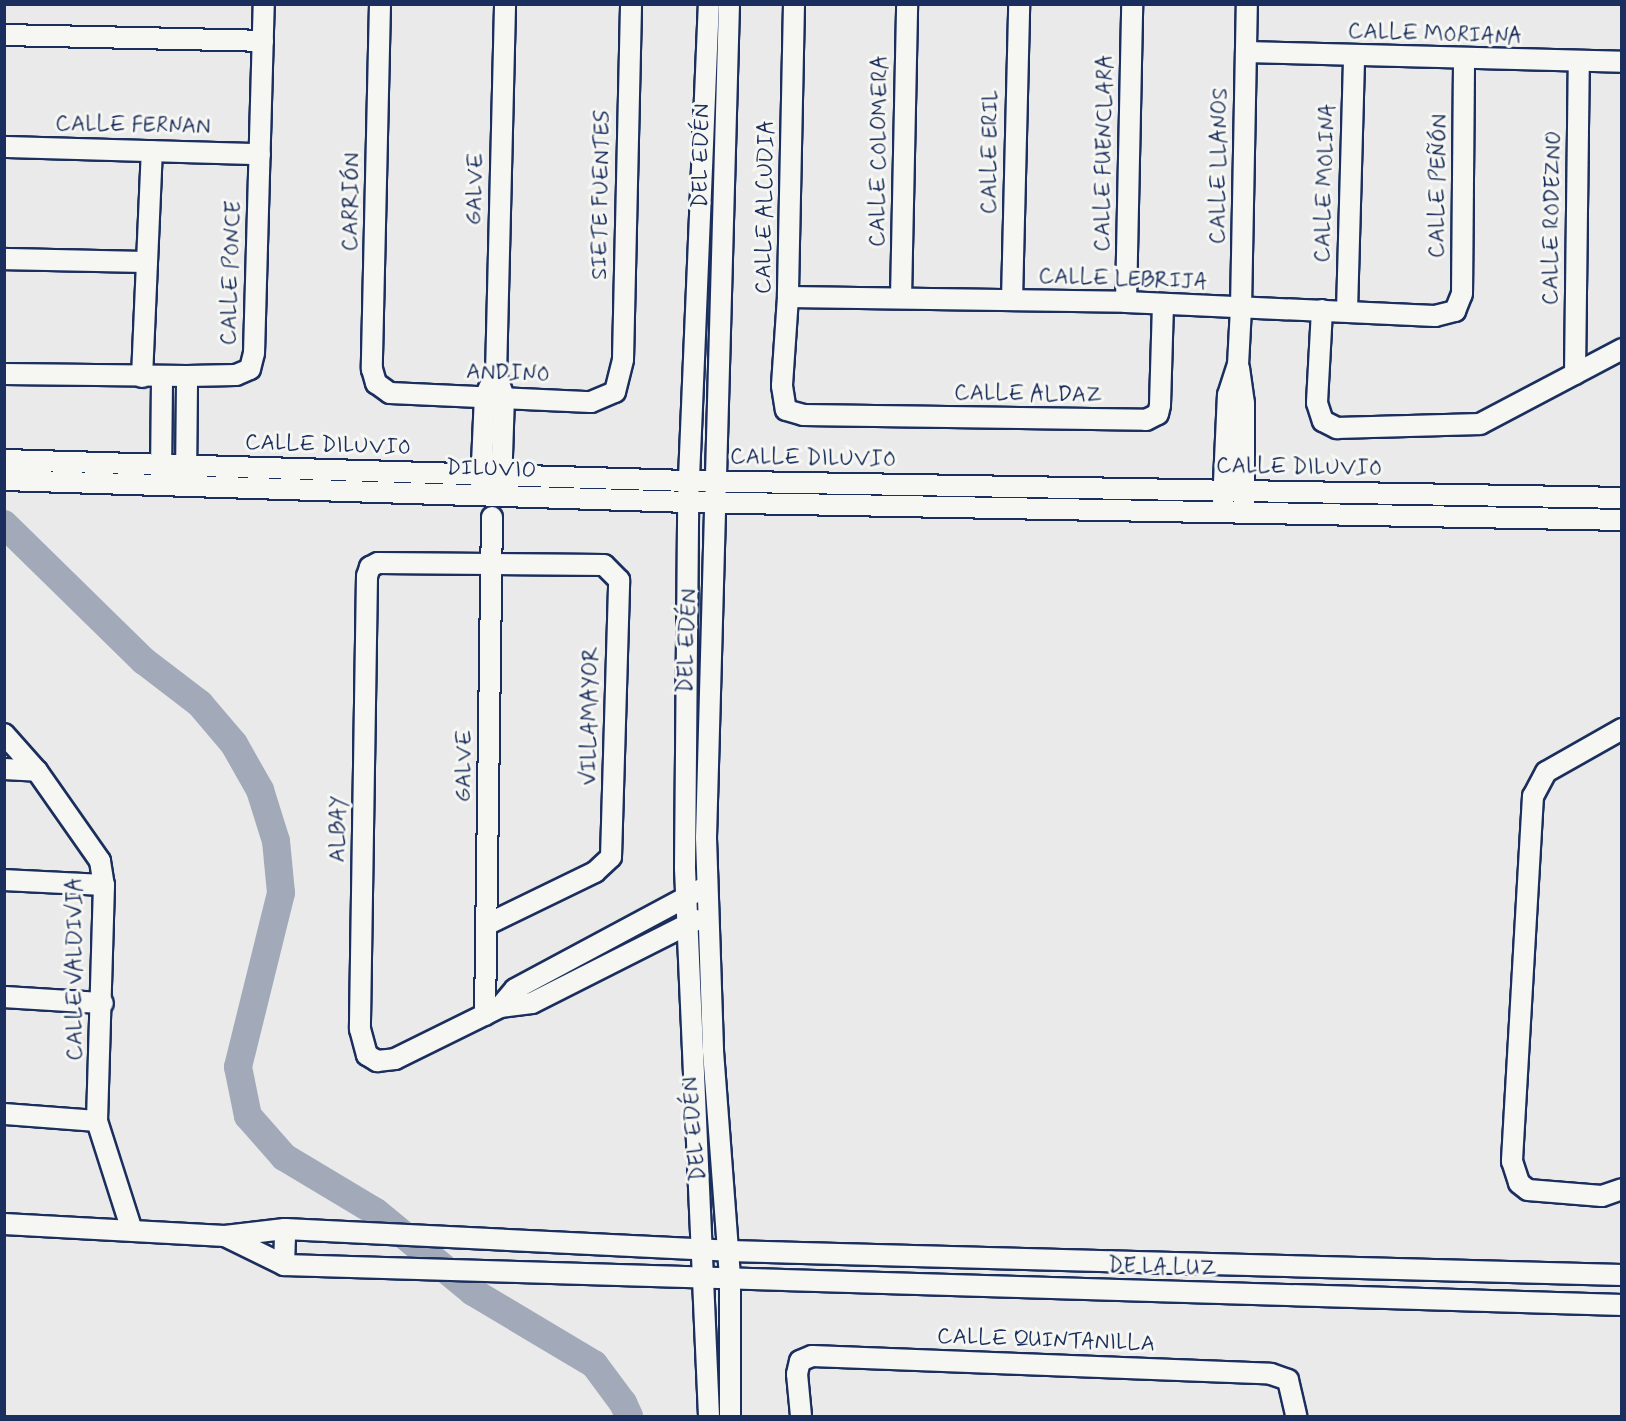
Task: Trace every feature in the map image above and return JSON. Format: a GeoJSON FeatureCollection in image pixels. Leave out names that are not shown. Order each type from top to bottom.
{"type":"FeatureCollection","features":[{"type":"Feature","properties":{"kind":"street","name":"CALLE PONCE"},"geometry":{"type":"LineString","coordinates":[[4,374],[162,377],[236,375],[250,369],[254,352],[264,4]]}},
{"type":"Feature","properties":{"kind":"street","name":"CARRIÓN"},"geometry":{"type":"LineString","coordinates":[[380,4],[372,369],[376,383],[390,393]]}},
{"type":"Feature","properties":{"kind":"street","name":"GALVE"},"geometry":{"type":"LineString","coordinates":[[494,397],[505,4]]}},
{"type":"Feature","properties":{"kind":"street","name":"SIETE FUENTES"},"geometry":{"type":"LineString","coordinates":[[620,386],[631,4]]}},
{"type":"Feature","properties":{"kind":"street","name":"DEL EDÉN"},"geometry":{"type":"LineString","coordinates":[[709,4],[688,502],[686,897],[701,1278],[708,1318],[709,1416]]}},
{"type":"Feature","properties":{"kind":"street","name":"DEL EDÉN"},"geometry":{"type":"LineString","coordinates":[[729,4],[707,886],[713,1051],[729,1251],[730,1416]]}},
{"type":"Feature","properties":{"kind":"street","name":"CALLE ALCUDIA"},"geometry":{"type":"LineString","coordinates":[[786,410],[782,386],[788,297],[794,4]]}},
{"type":"Feature","properties":{"kind":"street","name":"CALLE COLOMERA"},"geometry":{"type":"LineString","coordinates":[[901,298],[907,4]]}},
{"type":"Feature","properties":{"kind":"street","name":"CALLE ERIL"},"geometry":{"type":"LineString","coordinates":[[1012,300],[1019,4]]}},
{"type":"Feature","properties":{"kind":"street","name":"CALLE FUENCLARA"},"geometry":{"type":"LineString","coordinates":[[1126,302],[1132,4]]}},
{"type":"Feature","properties":{"kind":"street","name":"CALLE LLANOS"},"geometry":{"type":"LineString","coordinates":[[1238,365],[1247,4]]}},
{"type":"Feature","properties":{"kind":"street"},"geometry":{"type":"LineString","coordinates":[[4,35],[263,41]]}},
{"type":"Feature","properties":{"kind":"street","name":"CALLE MORIANA"},"geometry":{"type":"LineString","coordinates":[[1246,52],[1464,60],[1622,62]]}},
{"type":"Feature","properties":{"kind":"street","name":"CALLE MOLINA"},"geometry":{"type":"LineString","coordinates":[[1347,311],[1354,57]]}},
{"type":"Feature","properties":{"kind":"street","name":"CALLE PEÑÓN"},"geometry":{"type":"LineString","coordinates":[[1455,311],[1462,294],[1464,60]]}},
{"type":"Feature","properties":{"kind":"street","name":"CALLE RODEZNO"},"geometry":{"type":"LineString","coordinates":[[1575,374],[1579,63]]}},
{"type":"Feature","properties":{"kind":"street","name":"CALLE FERNAN"},"geometry":{"type":"LineString","coordinates":[[4,147],[260,153]]}},
{"type":"Feature","properties":{"kind":"street"},"geometry":{"type":"LineString","coordinates":[[142,376],[152,151]]}},
{"type":"Feature","properties":{"kind":"street"},"geometry":{"type":"LineString","coordinates":[[4,260],[147,262]]}},
{"type":"Feature","properties":{"kind":"street","name":"CALLE LEBRIJA"},"geometry":{"type":"LineString","coordinates":[[788,297],[1126,302],[1435,316],[1455,311]]}},
{"type":"Feature","properties":{"kind":"street","name":"CALLE ALDAZ"},"geometry":{"type":"LineString","coordinates":[[786,410],[803,415],[1146,420],[1158,414],[1160,405],[1162,305]]}},
{"type":"Feature","properties":{"kind":"street"},"geometry":{"type":"LineString","coordinates":[[1322,310],[1317,403],[1323,421],[1337,428],[1480,424],[1622,349]]}},
{"type":"Feature","properties":{"kind":"street"},"geometry":{"type":"LineString","coordinates":[[1222,514],[1228,395],[1238,365]]}},
{"type":"Feature","properties":{"kind":"street"},"geometry":{"type":"LineString","coordinates":[[1238,365],[1244,403],[1244,514]]}},
{"type":"Feature","properties":{"kind":"street"},"geometry":{"type":"LineString","coordinates":[[186,476],[187,376]]}},
{"type":"Feature","properties":{"kind":"street"},"geometry":{"type":"LineString","coordinates":[[4,480],[161,475],[162,377]]}},
{"type":"Feature","properties":{"kind":"street","name":"ANDINO"},"geometry":{"type":"LineString","coordinates":[[390,393],[591,402],[608,398],[620,386]]}},
{"type":"Feature","properties":{"kind":"street"},"geometry":{"type":"LineString","coordinates":[[481,484],[494,397]]}},
{"type":"Feature","properties":{"kind":"street"},"geometry":{"type":"LineString","coordinates":[[494,397],[501,485]]}},
{"type":"Feature","properties":{"kind":"street","name":"CALLE DILUVIO"},"geometry":{"type":"LineString","coordinates":[[4,460],[161,475],[501,485],[718,481],[1622,498]]}},
{"type":"Feature","properties":{"kind":"street","name":"DILUVIO"},"geometry":{"type":"LineString","coordinates":[[501,485],[688,502],[1622,520]]}},
{"type":"Feature","properties":{"kind":"street","name":"GALVE"},"geometry":{"type":"LineString","coordinates":[[492,517],[486,564],[488,924],[492,1011]]}},
{"type":"Feature","properties":{"kind":"street","name":"ALBAY"},"geometry":{"type":"LineString","coordinates":[[486,564],[378,563],[370,567],[368,576],[362,1044],[372,1059],[396,1059],[492,1011],[532,1003],[708,913]]}},
{"type":"Feature","properties":{"kind":"street","name":"VILLAMAYOR"},"geometry":{"type":"LineString","coordinates":[[486,564],[604,565],[619,580],[611,857],[595,872],[488,924]]}},
{"type":"Feature","properties":{"kind":"street"},"geometry":{"type":"LineString","coordinates":[[1622,729],[1546,772],[1533,796],[1512,1161],[1519,1183],[1528,1190],[1602,1196],[1622,1189]]}},
{"type":"Feature","properties":{"kind":"street","name":"CALLE VALDIVIA"},"geometry":{"type":"LineString","coordinates":[[4,734],[37,771],[100,861],[104,885],[103,1003],[97,1121],[132,1231]]}},
{"type":"Feature","properties":{"kind":"street"},"geometry":{"type":"LineString","coordinates":[[4,769],[37,771]]}},
{"type":"Feature","properties":{"kind":"street"},"geometry":{"type":"LineString","coordinates":[[4,880],[104,885]]}},
{"type":"Feature","properties":{"kind":"street","name":"ALBAY"},"geometry":{"type":"LineString","coordinates":[[492,1011],[515,989],[707,886]]}},
{"type":"Feature","properties":{"kind":"street"},"geometry":{"type":"LineString","coordinates":[[4,997],[103,1003]]}},
{"type":"Feature","properties":{"kind":"street"},"geometry":{"type":"LineString","coordinates":[[4,1114],[97,1121]]}},
{"type":"Feature","properties":{"kind":"street"},"geometry":{"type":"LineString","coordinates":[[4,1224],[225,1236],[284,1265],[285,1229]]}},
{"type":"Feature","properties":{"kind":"street","name":"DE LA LUZ"},"geometry":{"type":"LineString","coordinates":[[225,1236],[285,1229],[729,1251],[1622,1275]]}},
{"type":"Feature","properties":{"kind":"street","name":"DE LA LUZ"},"geometry":{"type":"LineString","coordinates":[[284,1265],[1622,1305]]}},
{"type":"Feature","properties":{"kind":"street","name":"CALLE QUINTANILLA"},"geometry":{"type":"LineString","coordinates":[[801,1416],[797,1374],[801,1361],[812,1356],[830,1356],[1260,1373],[1288,1380],[1296,1416]]}},
{"type":"Feature","properties":{"kind":"waterway"},"geometry":{"type":"LineString","coordinates":[[4,524],[144,661],[200,704],[234,744],[260,790],[276,841],[281,893],[238,1067],[248,1116],[284,1157],[376,1212],[473,1292],[594,1364],[623,1403],[629,1416]]}}]}
